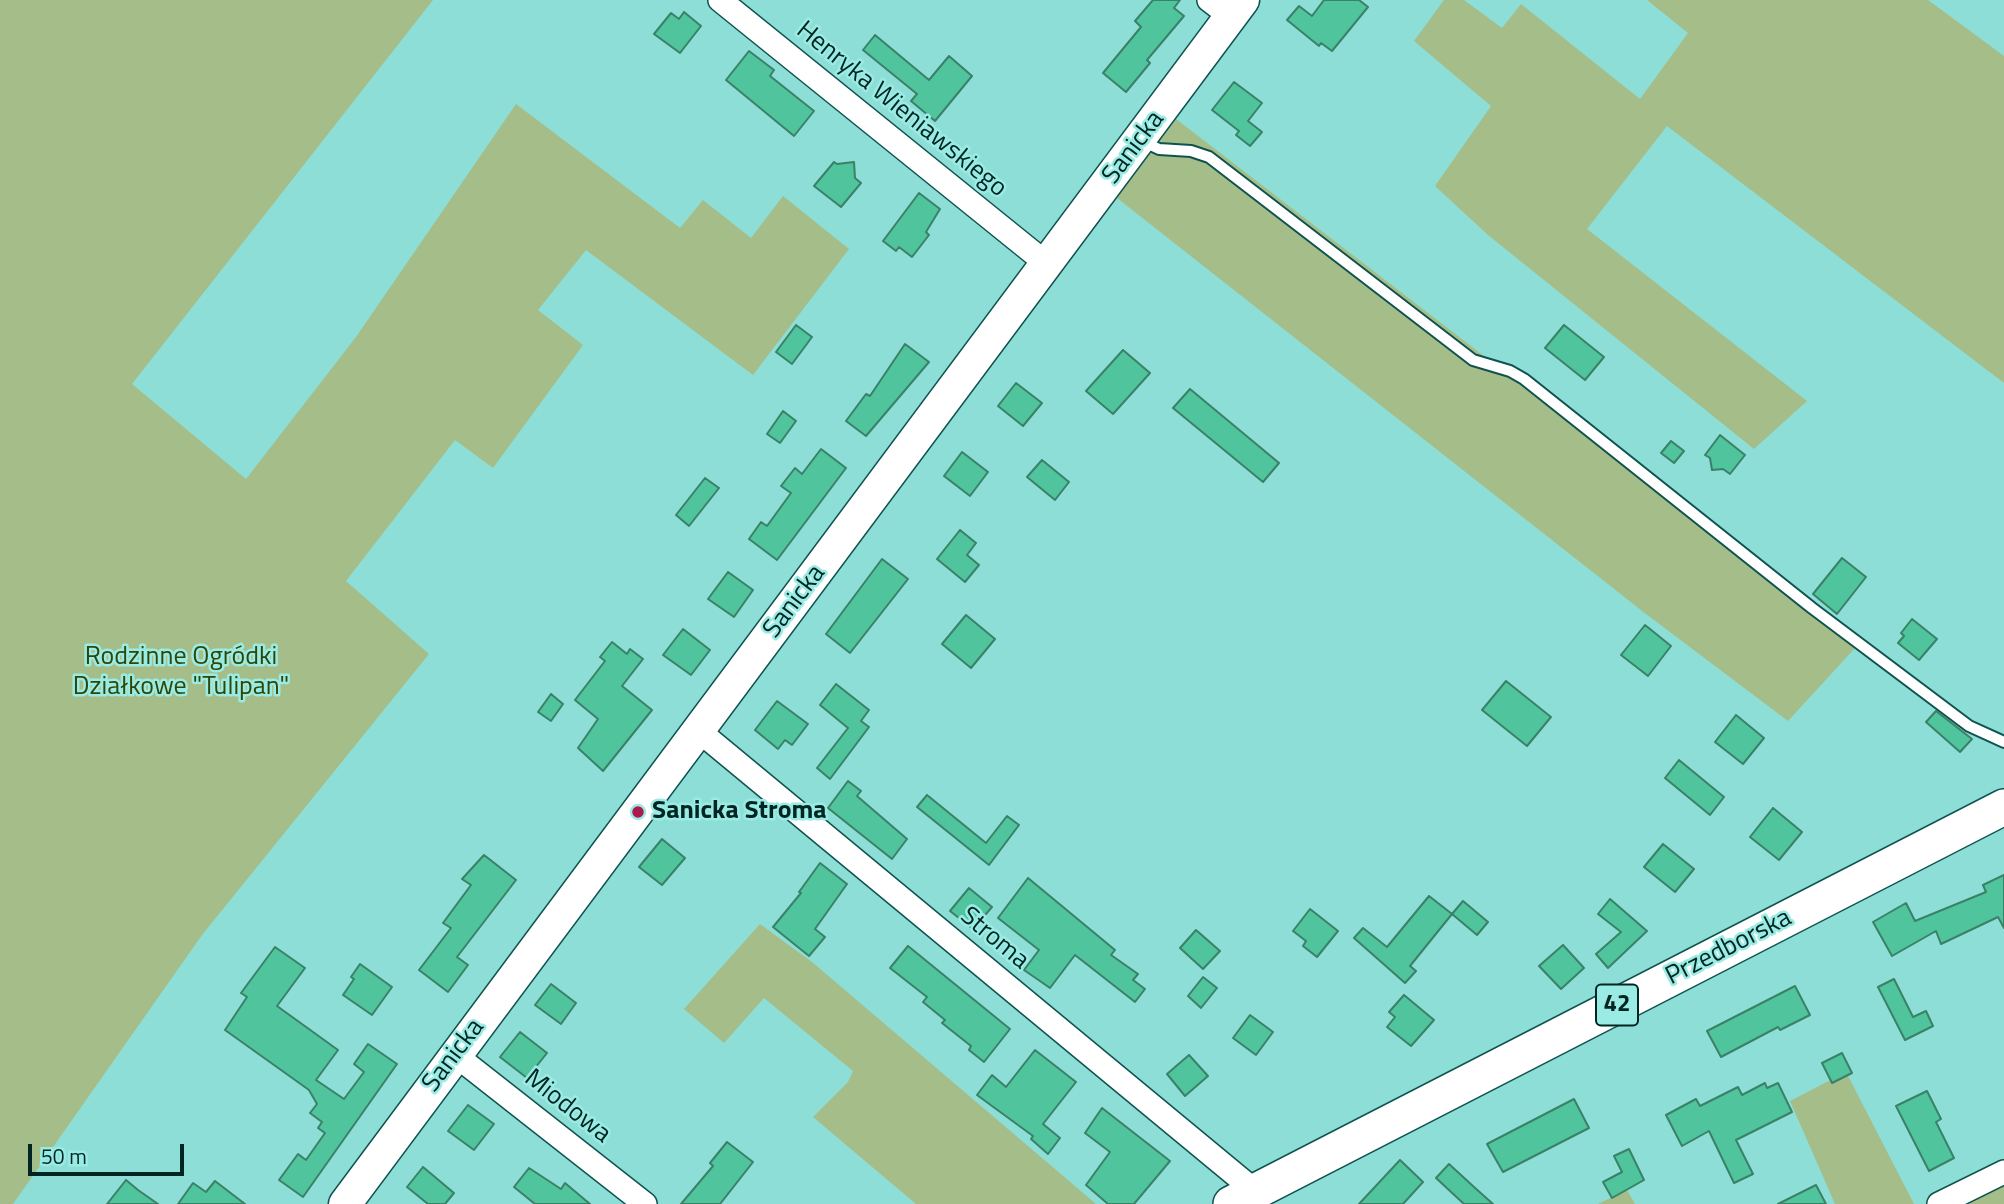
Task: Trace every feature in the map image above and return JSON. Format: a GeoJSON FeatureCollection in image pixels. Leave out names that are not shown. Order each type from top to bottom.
{"type":"FeatureCollection","features":[{"type":"Feature","properties":{"kind":"main road","name":"Przedborska"},"geometry":{"type":"LineString","coordinates":[[1243,1198],[2004,807]]}},
{"type":"Feature","properties":{"kind":"street","name":"Henryka Wieniawskiego"},"geometry":{"type":"LineString","coordinates":[[720,0],[1047,264]]}},
{"type":"Feature","properties":{"kind":"street","name":"Sanicka"},"geometry":{"type":"LineString","coordinates":[[345,1204],[454,1054],[699,731],[1139,140],[1228,6]]}},
{"type":"Feature","properties":{"kind":"street","name":"Stroma"},"geometry":{"type":"LineString","coordinates":[[699,731],[1243,1198]]}},
{"type":"Feature","properties":{"kind":"street","name":"Miodowa"},"geometry":{"type":"LineString","coordinates":[[454,1054],[645,1204]]}},
{"type":"Feature","properties":{"kind":"street"},"geometry":{"type":"LineString","coordinates":[[1939,1204],[2004,1172]]}},
{"type":"Feature","properties":{"kind":"lane"},"geometry":{"type":"LineString","coordinates":[[1139,140],[1159,149],[1191,151],[1209,157],[1473,360],[1510,371],[1524,379],[1812,608],[1969,726],[2004,742]]}},
{"type":"Feature","properties":{"kind":"green space","name":"Rodzinne Ogródki Działkowe \"Tulipan\""},"geometry":{"type":"Polygon","coordinates":[[[0,0],[433,0],[132,384],[246,479],[356,337],[516,104],[680,228],[703,200],[751,238],[783,196],[849,249],[753,375],[586,250],[538,310],[583,345],[493,468],[455,440],[346,581],[429,654],[202,935],[13,1204],[0,1204],[0,0]]]}},
{"type":"Feature","properties":{"kind":"green space"},"geometry":{"type":"Polygon","coordinates":[[[1444,0],[1464,0],[1502,28],[1521,4],[1640,99],[1688,33],[1647,0],[1928,0],[2004,56],[2004,383],[1667,126],[1587,229],[1807,401],[1754,449],[1488,235],[1435,186],[1491,106],[1414,41],[1444,0]]]}},
{"type":"Feature","properties":{"kind":"green space"},"geometry":{"type":"Polygon","coordinates":[[[1176,119],[1606,450],[1855,648],[1788,721],[1646,614],[1117,198],[1176,119]]]}},
{"type":"Feature","properties":{"kind":"green space"},"geometry":{"type":"Polygon","coordinates":[[[760,924],[812,962],[1096,1204],[916,1204],[813,1117],[848,1082],[853,1071],[764,998],[724,1043],[684,1009],[760,924]]]}},
{"type":"Feature","properties":{"kind":"green space"},"geometry":{"type":"Polygon","coordinates":[[[1846,1072],[1914,1204],[1835,1204],[1790,1101],[1846,1072]]]}},
{"type":"Feature","properties":{"kind":"green space"},"geometry":{"type":"Polygon","coordinates":[[[2004,1184],[2004,1204],[1959,1204],[2004,1184]]]}},
{"type":"Feature","properties":{"kind":"green space"},"geometry":{"type":"Polygon","coordinates":[[[1627,1190],[1635,1204],[1598,1204],[1627,1190]]]}},
{"type":"Feature","properties":{"kind":"building"},"geometry":{"type":"Polygon","coordinates":[[[1153,0],[1180,0],[1174,8],[1184,16],[1147,60],[1150,63],[1126,92],[1103,73],[1141,27],[1135,21],[1153,0]]]}},
{"type":"Feature","properties":{"kind":"building"},"geometry":{"type":"Polygon","coordinates":[[[1324,0],[1359,0],[1368,7],[1332,51],[1321,43],[1319,46],[1287,20],[1299,6],[1312,16],[1324,0]]]}},
{"type":"Feature","properties":{"kind":"building"},"geometry":{"type":"Polygon","coordinates":[[[684,12],[701,26],[680,53],[654,34],[671,13],[679,19],[684,12]]]}},
{"type":"Feature","properties":{"kind":"building"},"geometry":{"type":"Polygon","coordinates":[[[875,35],[929,80],[949,56],[972,76],[935,121],[911,101],[917,94],[863,50],[875,35]]]}},
{"type":"Feature","properties":{"kind":"building"},"geometry":{"type":"Polygon","coordinates":[[[749,51],[774,70],[770,76],[814,111],[794,136],[726,80],[749,51]]]}},
{"type":"Feature","properties":{"kind":"building"},"geometry":{"type":"Polygon","coordinates":[[[1234,82],[1262,103],[1248,121],[1262,132],[1250,146],[1236,135],[1239,131],[1212,110],[1234,82]]]}},
{"type":"Feature","properties":{"kind":"building"},"geometry":{"type":"Polygon","coordinates":[[[834,162],[854,162],[855,178],[861,183],[841,207],[814,186],[834,162]]]}},
{"type":"Feature","properties":{"kind":"building"},"geometry":{"type":"Polygon","coordinates":[[[919,193],[940,209],[926,232],[929,235],[912,257],[899,247],[896,251],[883,241],[919,193]]]}},
{"type":"Feature","properties":{"kind":"building"},"geometry":{"type":"Polygon","coordinates":[[[796,325],[812,337],[792,364],[776,352],[796,325]]]}},
{"type":"Feature","properties":{"kind":"building"},"geometry":{"type":"Polygon","coordinates":[[[1564,325],[1604,357],[1585,380],[1545,348],[1564,325]]]}},
{"type":"Feature","properties":{"kind":"building"},"geometry":{"type":"Polygon","coordinates":[[[905,344],[929,362],[866,436],[846,421],[866,394],[870,396],[905,344]]]}},
{"type":"Feature","properties":{"kind":"building"},"geometry":{"type":"Polygon","coordinates":[[[1123,350],[1150,373],[1113,414],[1086,391],[1123,350]]]}},
{"type":"Feature","properties":{"kind":"building"},"geometry":{"type":"Polygon","coordinates":[[[1016,383],[1042,403],[1023,426],[998,406],[1016,383]]]}},
{"type":"Feature","properties":{"kind":"building"},"geometry":{"type":"Polygon","coordinates":[[[1190,389],[1279,463],[1263,482],[1173,408],[1190,389]]]}},
{"type":"Feature","properties":{"kind":"building"},"geometry":{"type":"Polygon","coordinates":[[[783,411],[796,421],[780,443],[767,434],[783,411]]]}},
{"type":"Feature","properties":{"kind":"building"},"geometry":{"type":"Polygon","coordinates":[[[1720,435],[1745,455],[1730,474],[1723,469],[1712,470],[1710,458],[1705,455],[1720,435]]]}},
{"type":"Feature","properties":{"kind":"building"},"geometry":{"type":"Polygon","coordinates":[[[1671,441],[1684,451],[1674,463],[1661,453],[1671,441]]]}},
{"type":"Feature","properties":{"kind":"building"},"geometry":{"type":"Polygon","coordinates":[[[821,449],[846,468],[777,560],[749,539],[761,522],[767,526],[791,493],[781,486],[795,468],[802,474],[821,449]]]}},
{"type":"Feature","properties":{"kind":"building"},"geometry":{"type":"Polygon","coordinates":[[[962,452],[988,472],[970,496],[944,476],[962,452]]]}},
{"type":"Feature","properties":{"kind":"building"},"geometry":{"type":"Polygon","coordinates":[[[1042,460],[1069,482],[1055,500],[1027,477],[1042,460]]]}},
{"type":"Feature","properties":{"kind":"building"},"geometry":{"type":"Polygon","coordinates":[[[705,478],[719,488],[689,526],[676,515],[705,478]]]}},
{"type":"Feature","properties":{"kind":"building"},"geometry":{"type":"Polygon","coordinates":[[[960,530],[976,543],[967,555],[979,565],[965,582],[937,559],[960,530]]]}},
{"type":"Feature","properties":{"kind":"building"},"geometry":{"type":"Polygon","coordinates":[[[1842,558],[1866,577],[1837,614],[1813,594],[1842,558]]]}},
{"type":"Feature","properties":{"kind":"building"},"geometry":{"type":"Polygon","coordinates":[[[882,559],[908,579],[850,653],[826,634],[882,559]]]}},
{"type":"Feature","properties":{"kind":"building"},"geometry":{"type":"Polygon","coordinates":[[[728,572],[753,590],[734,617],[708,599],[728,572]]]}},
{"type":"Feature","properties":{"kind":"building"},"geometry":{"type":"Polygon","coordinates":[[[966,615],[995,639],[971,668],[942,644],[966,615]]]}},
{"type":"Feature","properties":{"kind":"building"},"geometry":{"type":"Polygon","coordinates":[[[1912,619],[1937,639],[1919,660],[1898,643],[1904,636],[1901,633],[1912,619]]]}},
{"type":"Feature","properties":{"kind":"building"},"geometry":{"type":"Polygon","coordinates":[[[1645,625],[1671,646],[1648,676],[1621,655],[1645,625]]]}},
{"type":"Feature","properties":{"kind":"building"},"geometry":{"type":"Polygon","coordinates":[[[683,629],[710,650],[691,675],[663,655],[683,629]]]}},
{"type":"Feature","properties":{"kind":"building"},"geometry":{"type":"Polygon","coordinates":[[[612,642],[627,654],[630,649],[643,659],[622,686],[652,710],[603,771],[578,748],[598,719],[575,700],[605,661],[600,657],[612,642]]]}},
{"type":"Feature","properties":{"kind":"building"},"geometry":{"type":"Polygon","coordinates":[[[1506,681],[1551,717],[1527,746],[1482,710],[1506,681]]]}},
{"type":"Feature","properties":{"kind":"building"},"geometry":{"type":"Polygon","coordinates":[[[836,684],[869,710],[861,721],[869,727],[830,779],[817,768],[848,728],[820,705],[836,684]]]}},
{"type":"Feature","properties":{"kind":"building"},"geometry":{"type":"Polygon","coordinates":[[[551,694],[563,704],[551,721],[538,712],[551,694]]]}},
{"type":"Feature","properties":{"kind":"building"},"geometry":{"type":"Polygon","coordinates":[[[777,701],[808,724],[792,745],[785,740],[778,749],[755,730],[777,701]]]}},
{"type":"Feature","properties":{"kind":"building"},"geometry":{"type":"Polygon","coordinates":[[[1936,711],[1972,739],[1960,752],[1926,722],[1936,711]]]}},
{"type":"Feature","properties":{"kind":"building"},"geometry":{"type":"Polygon","coordinates":[[[1736,715],[1764,738],[1743,764],[1715,742],[1736,715]]]}},
{"type":"Feature","properties":{"kind":"building"},"geometry":{"type":"Polygon","coordinates":[[[1679,760],[1724,797],[1710,815],[1665,778],[1679,760]]]}},
{"type":"Feature","properties":{"kind":"building"},"geometry":{"type":"Polygon","coordinates":[[[848,781],[861,791],[857,796],[907,839],[892,859],[828,808],[848,781]]]}},
{"type":"Feature","properties":{"kind":"building"},"geometry":{"type":"Polygon","coordinates":[[[927,795],[986,843],[1007,816],[1019,825],[989,865],[917,807],[927,795]]]}},
{"type":"Feature","properties":{"kind":"building"},"geometry":{"type":"Polygon","coordinates":[[[1773,808],[1802,832],[1779,860],[1750,837],[1773,808]]]}},
{"type":"Feature","properties":{"kind":"building"},"geometry":{"type":"Polygon","coordinates":[[[662,839],[685,858],[662,885],[639,867],[662,839]]]}},
{"type":"Feature","properties":{"kind":"building"},"geometry":{"type":"Polygon","coordinates":[[[1663,844],[1694,869],[1675,892],[1644,867],[1663,844]]]}},
{"type":"Feature","properties":{"kind":"building"},"geometry":{"type":"Polygon","coordinates":[[[484,855],[516,880],[457,957],[468,965],[448,992],[419,970],[451,928],[443,923],[471,885],[462,879],[484,855]]]}},
{"type":"Feature","properties":{"kind":"building"},"geometry":{"type":"Polygon","coordinates":[[[820,863],[847,884],[815,929],[825,937],[809,956],[773,927],[801,893],[799,892],[820,863]]]}},
{"type":"Feature","properties":{"kind":"building"},"geometry":{"type":"Polygon","coordinates":[[[2004,875],[2004,928],[1998,917],[1941,944],[1936,931],[1892,956],[1873,922],[1906,903],[1915,921],[1986,892],[1983,885],[2004,875]]]}},
{"type":"Feature","properties":{"kind":"building"},"geometry":{"type":"Polygon","coordinates":[[[1028,878],[1115,950],[1111,955],[1138,974],[1133,980],[1145,989],[1135,1002],[1075,955],[1050,988],[1024,970],[1039,950],[998,918],[1028,878]]]}},
{"type":"Feature","properties":{"kind":"building"},"geometry":{"type":"Polygon","coordinates":[[[969,888],[992,907],[973,929],[950,911],[969,888]]]}},
{"type":"Feature","properties":{"kind":"building"},"geometry":{"type":"Polygon","coordinates":[[[1429,896],[1452,914],[1410,966],[1416,971],[1405,983],[1354,938],[1363,928],[1387,947],[1429,896]]]}},
{"type":"Feature","properties":{"kind":"building"},"geometry":{"type":"Polygon","coordinates":[[[1610,899],[1647,931],[1608,968],[1596,954],[1621,932],[1598,914],[1610,899]]]}},
{"type":"Feature","properties":{"kind":"building"},"geometry":{"type":"Polygon","coordinates":[[[1463,901],[1488,922],[1477,935],[1452,914],[1463,901]]]}},
{"type":"Feature","properties":{"kind":"building"},"geometry":{"type":"Polygon","coordinates":[[[1310,909],[1338,931],[1317,957],[1303,946],[1306,941],[1293,931],[1310,909]]]}},
{"type":"Feature","properties":{"kind":"building"},"geometry":{"type":"Polygon","coordinates":[[[1196,930],[1220,951],[1203,969],[1180,948],[1196,930]]]}},
{"type":"Feature","properties":{"kind":"building"},"geometry":{"type":"Polygon","coordinates":[[[1563,945],[1584,968],[1561,989],[1539,966],[1563,945]]]}},
{"type":"Feature","properties":{"kind":"building"},"geometry":{"type":"Polygon","coordinates":[[[908,946],[1010,1029],[984,1062],[969,1050],[971,1046],[942,1023],[945,1020],[923,1002],[927,997],[890,968],[908,946]]]}},
{"type":"Feature","properties":{"kind":"building"},"geometry":{"type":"Polygon","coordinates":[[[275,947],[305,968],[277,1006],[338,1050],[316,1080],[344,1099],[364,1072],[354,1064],[368,1044],[397,1064],[303,1197],[279,1180],[298,1154],[306,1160],[325,1133],[318,1128],[322,1122],[310,1113],[317,1104],[309,1090],[225,1030],[247,997],[241,993],[275,947]]]}},
{"type":"Feature","properties":{"kind":"building"},"geometry":{"type":"Polygon","coordinates":[[[360,964],[392,987],[372,1015],[343,995],[360,964]]]}},
{"type":"Feature","properties":{"kind":"building"},"geometry":{"type":"Polygon","coordinates":[[[1203,977],[1217,988],[1201,1008],[1188,996],[1203,977]]]}},
{"type":"Feature","properties":{"kind":"building"},"geometry":{"type":"Polygon","coordinates":[[[1894,979],[1913,1017],[1926,1011],[1933,1026],[1905,1040],[1878,987],[1894,979]]]}},
{"type":"Feature","properties":{"kind":"building"},"geometry":{"type":"Polygon","coordinates":[[[551,984],[576,1003],[561,1024],[535,1005],[551,984]]]}},
{"type":"Feature","properties":{"kind":"building"},"geometry":{"type":"Polygon","coordinates":[[[1795,986],[1810,1015],[1780,1030],[1778,1027],[1721,1057],[1707,1031],[1795,986]]]}},
{"type":"Feature","properties":{"kind":"building"},"geometry":{"type":"Polygon","coordinates":[[[1404,995],[1434,1020],[1411,1046],[1387,1027],[1395,1017],[1389,1012],[1404,995]]]}},
{"type":"Feature","properties":{"kind":"building"},"geometry":{"type":"Polygon","coordinates":[[[1250,1015],[1273,1032],[1256,1055],[1233,1038],[1250,1015]]]}},
{"type":"Feature","properties":{"kind":"building"},"geometry":{"type":"Polygon","coordinates":[[[520,1032],[547,1053],[527,1078],[500,1057],[520,1032]]]}},
{"type":"Feature","properties":{"kind":"building"},"geometry":{"type":"Polygon","coordinates":[[[1035,1050],[1076,1082],[1043,1124],[1060,1138],[1048,1154],[1031,1139],[1033,1136],[977,1095],[992,1075],[1006,1087],[1035,1050]]]}},
{"type":"Feature","properties":{"kind":"building"},"geometry":{"type":"Polygon","coordinates":[[[1842,1053],[1852,1073],[1832,1083],[1822,1063],[1842,1053]]]}},
{"type":"Feature","properties":{"kind":"building"},"geometry":{"type":"Polygon","coordinates":[[[1189,1055],[1208,1076],[1185,1096],[1167,1074],[1189,1055]]]}},
{"type":"Feature","properties":{"kind":"building"},"geometry":{"type":"Polygon","coordinates":[[[1765,1083],[1767,1088],[1778,1083],[1792,1112],[1736,1140],[1753,1174],[1734,1183],[1709,1131],[1682,1146],[1666,1115],[1696,1099],[1700,1106],[1738,1087],[1742,1095],[1765,1083]]]}},
{"type":"Feature","properties":{"kind":"building"},"geometry":{"type":"Polygon","coordinates":[[[1927,1091],[1941,1119],[1936,1122],[1954,1158],[1929,1171],[1896,1106],[1927,1091]]]}},
{"type":"Feature","properties":{"kind":"building"},"geometry":{"type":"Polygon","coordinates":[[[1574,1099],[1589,1128],[1503,1172],[1487,1144],[1574,1099]]]}},
{"type":"Feature","properties":{"kind":"building"},"geometry":{"type":"Polygon","coordinates":[[[468,1105],[494,1124],[474,1150],[448,1131],[468,1105]]]}},
{"type":"Feature","properties":{"kind":"building"},"geometry":{"type":"Polygon","coordinates":[[[1102,1108],[1170,1161],[1134,1204],[1108,1204],[1086,1185],[1110,1152],[1085,1133],[1102,1108]]]}},
{"type":"Feature","properties":{"kind":"building"},"geometry":{"type":"Polygon","coordinates":[[[727,1142],[753,1162],[720,1204],[681,1204],[713,1166],[710,1163],[727,1142]]]}},
{"type":"Feature","properties":{"kind":"building"},"geometry":{"type":"Polygon","coordinates":[[[1629,1149],[1644,1180],[1612,1198],[1603,1182],[1622,1172],[1614,1156],[1629,1149]]]}},
{"type":"Feature","properties":{"kind":"building"},"geometry":{"type":"Polygon","coordinates":[[[1400,1160],[1423,1182],[1403,1204],[1359,1204],[1400,1160]]]}},
{"type":"Feature","properties":{"kind":"building"},"geometry":{"type":"Polygon","coordinates":[[[1449,1164],[1493,1204],[1464,1204],[1436,1178],[1449,1164]]]}},
{"type":"Feature","properties":{"kind":"building"},"geometry":{"type":"Polygon","coordinates":[[[423,1167],[454,1193],[445,1204],[428,1204],[407,1187],[423,1167]]]}},
{"type":"Feature","properties":{"kind":"building"},"geometry":{"type":"Polygon","coordinates":[[[529,1168],[561,1189],[565,1183],[590,1204],[535,1204],[514,1187],[529,1168]]]}},
{"type":"Feature","properties":{"kind":"building"},"geometry":{"type":"Polygon","coordinates":[[[126,1180],[138,1190],[158,1204],[107,1204],[126,1180]]]}},
{"type":"Feature","properties":{"kind":"building"},"geometry":{"type":"Polygon","coordinates":[[[215,1181],[245,1204],[178,1204],[193,1183],[206,1192],[215,1181]]]}},
{"type":"Feature","properties":{"kind":"building"},"geometry":{"type":"Polygon","coordinates":[[[1816,1185],[1826,1204],[1778,1204],[1816,1185]]]}},
{"type":"Feature","properties":{"kind":"place","name":"Sanicka Stroma"},"geometry":{"type":"Point","coordinates":[638,812]}}]}
